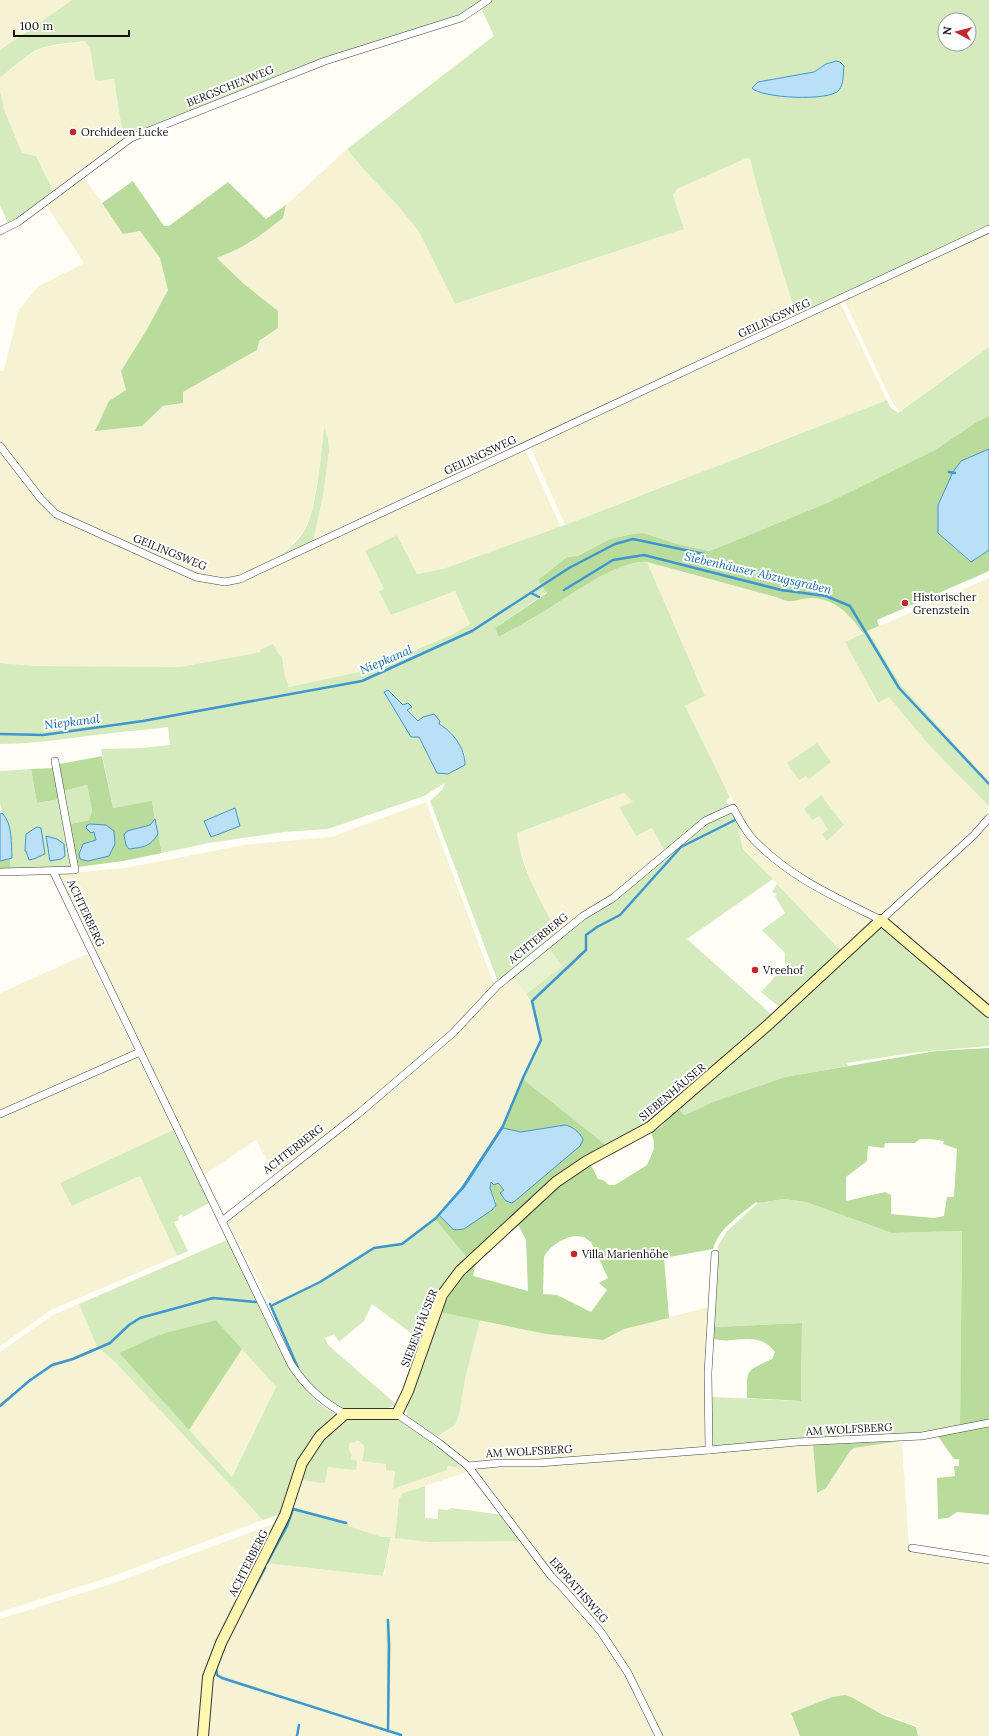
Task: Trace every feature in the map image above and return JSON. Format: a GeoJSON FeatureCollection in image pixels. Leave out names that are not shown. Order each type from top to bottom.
{"type":"FeatureCollection","features":[{"type":"Feature","properties":{"kind":"street","name":"BERGSCHENWEG"},"geometry":{"type":"LineString","coordinates":[[0,231],[18,222],[131,138],[324,61],[461,18],[488,0]]}},
{"type":"Feature","properties":{"kind":"street","name":"GEILINGSWEG"},"geometry":{"type":"LineString","coordinates":[[0,446],[40,499],[56,514],[196,576],[225,582],[240,579],[989,230]]}},
{"type":"Feature","properties":{"kind":"street","name":"ACHTERBERG"},"geometry":{"type":"LineString","coordinates":[[0,872],[75,870],[55,760]]}},
{"type":"Feature","properties":{"kind":"street","name":"ACHTERBERG"},"geometry":{"type":"LineString","coordinates":[[222,1221],[358,1114],[453,1034],[497,986],[583,916],[613,898],[705,821],[722,813],[733,808],[752,838],[786,869],[813,886],[881,920]]}},
{"type":"Feature","properties":{"kind":"street"},"geometry":{"type":"LineString","coordinates":[[989,818],[974,835],[881,920],[989,1012]]}},
{"type":"Feature","properties":{"kind":"street","name":"ACHTERBERG"},"geometry":{"type":"LineString","coordinates":[[53,871],[291,1364],[302,1382],[330,1407],[345,1414],[397,1414]]}},
{"type":"Feature","properties":{"kind":"street","name":"SIEBENHÄUSER"},"geometry":{"type":"LineString","coordinates":[[397,1414],[408,1391],[442,1295],[460,1271],[556,1182],[587,1161],[650,1127],[769,1024],[881,920]]}},
{"type":"Feature","properties":{"kind":"street"},"geometry":{"type":"LineString","coordinates":[[0,1114],[140,1052]]}},
{"type":"Feature","properties":{"kind":"street"},"geometry":{"type":"LineString","coordinates":[[709,1450],[708,1373],[714,1254]]}},
{"type":"Feature","properties":{"kind":"street","name":"ACHTERBERG"},"geometry":{"type":"LineString","coordinates":[[203,1736],[208,1677],[221,1643],[285,1515],[302,1463],[320,1436],[345,1414]]}},
{"type":"Feature","properties":{"kind":"street","name":"ERPRATHSWEG"},"geometry":{"type":"LineString","coordinates":[[397,1414],[439,1442],[468,1466],[551,1576],[601,1632],[628,1672],[659,1736]]}},
{"type":"Feature","properties":{"kind":"street","name":"AM WOLFSBERG"},"geometry":{"type":"LineString","coordinates":[[468,1466],[500,1463],[538,1463],[797,1442],[922,1436],[989,1423]]}},
{"type":"Feature","properties":{"kind":"street"},"geometry":{"type":"LineString","coordinates":[[912,1548],[989,1560]]}},
{"type":"Feature","properties":{"kind":"shaded area"},"geometry":{"type":"Polygon","coordinates":[[[0,0],[72,0],[0,50],[0,0]]]}},
{"type":"Feature","properties":{"kind":"shaded area"},"geometry":{"type":"Polygon","coordinates":[[[84,41],[90,48],[95,80],[99,81],[114,79],[121,124],[125,138],[53,191],[36,156],[22,153],[4,109],[0,90],[0,77],[14,67],[23,58],[41,48],[84,41]]]}},
{"type":"Feature","properties":{"kind":"shaded area"},"geometry":{"type":"Polygon","coordinates":[[[347,149],[365,171],[401,209],[419,232],[455,304],[684,229],[673,195],[677,189],[747,158],[750,159],[762,205],[796,315],[313,541],[323,496],[329,451],[328,438],[324,428],[318,478],[311,514],[304,531],[280,556],[239,575],[226,578],[197,573],[70,518],[58,511],[43,496],[0,440],[0,371],[4,370],[19,309],[39,286],[84,263],[46,205],[84,177],[123,233],[140,231],[160,258],[168,290],[146,331],[126,390],[109,401],[142,426],[163,406],[183,403],[182,392],[212,375],[278,328],[244,284],[217,258],[238,249],[283,218],[286,205],[347,149]]]}},
{"type":"Feature","properties":{"kind":"shaded area"},"geometry":{"type":"Polygon","coordinates":[[[989,232],[989,347],[900,411],[893,404],[844,300],[989,232]]]}},
{"type":"Feature","properties":{"kind":"shaded area"},"geometry":{"type":"Polygon","coordinates":[[[840,302],[887,400],[565,525],[532,451],[532,447],[840,302]]]}},
{"type":"Feature","properties":{"kind":"shaded area"},"geometry":{"type":"Polygon","coordinates":[[[0,451],[54,517],[195,580],[225,585],[524,451],[527,453],[561,527],[443,569],[417,574],[397,535],[365,551],[384,589],[379,591],[455,591],[470,624],[453,634],[357,674],[289,687],[285,676],[282,657],[261,652],[180,667],[35,666],[0,663],[0,451]]]}},
{"type":"Feature","properties":{"kind":"shaded area"},"geometry":{"type":"Polygon","coordinates":[[[647,562],[786,601],[809,598],[823,599],[831,602],[851,616],[863,633],[846,641],[877,703],[889,697],[928,744],[989,806],[985,818],[880,916],[815,884],[787,866],[753,834],[725,787],[685,706],[705,696],[647,562]],[[821,795],[819,816],[829,829],[822,834],[827,841],[844,825],[821,795]]]}},
{"type":"Feature","properties":{"kind":"shaded area"},"geometry":{"type":"Polygon","coordinates":[[[989,578],[989,782],[900,684],[868,631],[989,578]]]}},
{"type":"Feature","properties":{"kind":"shaded area"},"geometry":{"type":"Polygon","coordinates":[[[624,793],[633,802],[619,807],[636,836],[652,828],[665,852],[612,896],[558,933],[534,890],[518,845],[517,833],[624,793]]]}},
{"type":"Feature","properties":{"kind":"shaded area"},"geometry":{"type":"Polygon","coordinates":[[[426,802],[494,985],[449,1032],[349,1116],[279,1172],[273,1166],[271,1168],[256,1140],[204,1175],[59,874],[125,868],[244,845],[331,837],[426,802]]]}},
{"type":"Feature","properties":{"kind":"shaded area"},"geometry":{"type":"Polygon","coordinates":[[[989,826],[989,1009],[889,921],[889,916],[989,826]]]}},
{"type":"Feature","properties":{"kind":"shaded area"},"geometry":{"type":"Polygon","coordinates":[[[743,828],[765,853],[786,873],[810,888],[875,921],[841,951],[743,848],[739,831],[743,828]]]}},
{"type":"Feature","properties":{"kind":"shaded area"},"geometry":{"type":"Polygon","coordinates":[[[87,954],[135,1052],[0,1111],[0,993],[87,954]]]}},
{"type":"Feature","properties":{"kind":"shaded area"},"geometry":{"type":"Polygon","coordinates":[[[513,977],[530,999],[540,1040],[501,1126],[477,1165],[434,1218],[402,1242],[373,1247],[320,1281],[271,1305],[227,1221],[398,1086],[455,1036],[499,989],[513,977]]]}},
{"type":"Feature","properties":{"kind":"shaded area"},"geometry":{"type":"Polygon","coordinates":[[[138,1058],[173,1130],[61,1183],[72,1206],[140,1176],[177,1256],[51,1310],[0,1346],[0,1119],[138,1058]]]}},
{"type":"Feature","properties":{"kind":"shaded area"},"geometry":{"type":"Polygon","coordinates":[[[79,1304],[97,1347],[49,1366],[25,1382],[0,1403],[0,1352],[53,1315],[79,1304]]]}},
{"type":"Feature","properties":{"kind":"shaded area"},"geometry":{"type":"Polygon","coordinates":[[[709,1307],[708,1449],[469,1464],[436,1437],[455,1425],[459,1415],[466,1375],[480,1320],[546,1334],[603,1340],[624,1329],[709,1307]]]}},
{"type":"Feature","properties":{"kind":"shaded area"},"geometry":{"type":"Polygon","coordinates":[[[100,1349],[115,1362],[263,1520],[113,1576],[0,1612],[0,1407],[27,1384],[50,1369],[100,1349]]]}},
{"type":"Feature","properties":{"kind":"shaded area"},"geometry":{"type":"Polygon","coordinates":[[[242,1349],[276,1387],[232,1477],[189,1430],[242,1349]]]}},
{"type":"Feature","properties":{"kind":"shaded area"},"geometry":{"type":"Polygon","coordinates":[[[355,1441],[361,1442],[364,1449],[395,1471],[393,1489],[446,1470],[446,1466],[459,1461],[471,1473],[468,1472],[403,1493],[429,1542],[522,1541],[599,1632],[626,1672],[657,1736],[402,1736],[402,1734],[389,1729],[391,1644],[389,1619],[386,1619],[387,1729],[222,1676],[218,1673],[217,1668],[224,1650],[265,1563],[384,1575],[391,1537],[382,1537],[347,1526],[349,1522],[293,1507],[301,1480],[327,1467],[351,1459],[352,1455],[349,1451],[349,1447],[350,1443],[355,1441]]]}},
{"type":"Feature","properties":{"kind":"shaded area"},"geometry":{"type":"Polygon","coordinates":[[[902,1442],[909,1549],[989,1562],[989,1736],[918,1736],[916,1726],[832,1697],[792,1713],[800,1736],[662,1736],[630,1670],[551,1574],[474,1469],[813,1445],[817,1492],[826,1488],[850,1451],[854,1448],[902,1442]]]}},
{"type":"Feature","properties":{"kind":"shaded area"},"geometry":{"type":"Polygon","coordinates":[[[278,1522],[214,1645],[203,1692],[200,1736],[0,1736],[0,1619],[117,1582],[278,1522]]]}},
{"type":"Feature","properties":{"kind":"shaded area"},"geometry":{"type":"Polygon","coordinates":[[[215,1670],[221,1679],[400,1736],[298,1736],[301,1725],[298,1724],[296,1736],[208,1736],[210,1682],[215,1670]]]}},
{"type":"Feature","properties":{"kind":"green space"},"geometry":{"type":"Polygon","coordinates":[[[72,0],[482,0],[459,16],[324,58],[152,125],[125,138],[121,124],[114,79],[99,81],[95,80],[90,48],[84,41],[41,48],[25,57],[0,77],[0,50],[72,0]]]}},
{"type":"Feature","properties":{"kind":"green space"},"geometry":{"type":"Polygon","coordinates":[[[493,0],[989,0],[989,225],[796,315],[762,205],[750,159],[747,158],[677,189],[673,195],[684,229],[455,304],[419,232],[401,209],[365,171],[347,149],[494,36],[481,8],[493,0]],[[840,62],[826,64],[814,72],[774,80],[772,95],[824,97],[843,80],[844,66],[840,62]]]}},
{"type":"Feature","properties":{"kind":"green space"},"geometry":{"type":"Polygon","coordinates":[[[0,90],[4,109],[22,153],[36,156],[53,191],[16,219],[8,223],[0,205],[0,90]]]}},
{"type":"Feature","properties":{"kind":"green space"},"geometry":{"type":"Polygon","coordinates":[[[133,181],[164,226],[169,226],[228,182],[266,219],[286,205],[283,218],[258,237],[238,249],[217,258],[244,284],[278,311],[278,328],[259,341],[257,350],[183,392],[183,403],[163,406],[142,426],[95,431],[109,401],[126,390],[121,371],[146,331],[168,290],[160,258],[140,231],[123,234],[102,203],[133,181]]]}},
{"type":"Feature","properties":{"kind":"green space"},"geometry":{"type":"Polygon","coordinates":[[[989,347],[989,416],[975,423],[935,450],[827,503],[709,551],[674,543],[643,533],[610,539],[576,556],[567,557],[538,580],[547,592],[495,628],[499,637],[530,620],[596,579],[623,566],[647,562],[705,696],[685,706],[730,797],[726,801],[729,806],[703,820],[665,852],[652,828],[636,836],[619,807],[633,802],[624,793],[517,833],[519,846],[527,872],[558,933],[498,982],[430,801],[442,790],[445,783],[424,796],[328,829],[284,832],[209,843],[162,853],[152,802],[113,808],[101,749],[142,748],[170,745],[168,727],[39,742],[0,744],[0,663],[35,666],[180,667],[261,652],[260,650],[273,644],[282,657],[285,676],[289,687],[369,670],[453,634],[470,624],[455,591],[391,615],[379,591],[384,589],[365,551],[397,535],[417,574],[443,569],[565,525],[887,400],[890,407],[898,413],[989,347]],[[403,705],[437,773],[465,765],[465,754],[449,730],[418,721],[403,705]],[[235,808],[204,820],[204,821],[239,825],[235,808]]]}},
{"type":"Feature","properties":{"kind":"green space"},"geometry":{"type":"Polygon","coordinates":[[[989,416],[989,449],[961,461],[953,472],[938,505],[938,533],[970,562],[989,550],[989,571],[877,620],[879,626],[863,633],[847,614],[835,604],[827,601],[811,598],[787,601],[774,596],[647,562],[623,566],[596,579],[499,637],[495,628],[547,593],[538,580],[567,557],[577,556],[610,539],[643,533],[674,543],[709,551],[827,503],[935,450],[975,423],[989,416]]]}},
{"type":"Feature","properties":{"kind":"green space"},"geometry":{"type":"Polygon","coordinates":[[[324,427],[328,438],[329,451],[323,496],[313,541],[280,556],[299,538],[308,522],[318,481],[324,427]]]}},
{"type":"Feature","properties":{"kind":"green space"},"geometry":{"type":"Polygon","coordinates":[[[868,631],[900,684],[989,782],[989,806],[928,744],[889,697],[878,703],[845,642],[868,631]]]}},
{"type":"Feature","properties":{"kind":"green space"},"geometry":{"type":"Polygon","coordinates":[[[817,743],[831,762],[809,779],[806,776],[799,780],[787,763],[817,743]]]}},
{"type":"Feature","properties":{"kind":"green space"},"geometry":{"type":"Polygon","coordinates":[[[102,756],[113,808],[152,801],[155,819],[150,825],[127,831],[126,845],[129,849],[146,846],[152,842],[158,834],[162,853],[123,861],[78,867],[70,824],[89,820],[92,811],[87,785],[63,791],[58,767],[60,764],[102,756]],[[94,832],[96,840],[88,842],[80,848],[79,851],[80,859],[109,856],[94,832]]]}},
{"type":"Feature","properties":{"kind":"green space"},"geometry":{"type":"Polygon","coordinates":[[[54,768],[60,799],[37,803],[31,769],[54,768]]]}},
{"type":"Feature","properties":{"kind":"green space"},"geometry":{"type":"Polygon","coordinates":[[[31,769],[37,803],[60,799],[72,863],[69,868],[11,869],[9,824],[6,817],[2,813],[0,803],[0,771],[31,769]]]}},
{"type":"Feature","properties":{"kind":"green space"},"geometry":{"type":"Polygon","coordinates":[[[87,785],[92,811],[89,820],[70,824],[63,791],[87,785]]]}},
{"type":"Feature","properties":{"kind":"green space"},"geometry":{"type":"Polygon","coordinates":[[[821,795],[844,825],[827,841],[822,834],[828,829],[819,816],[812,820],[804,809],[821,795]]]}},
{"type":"Feature","properties":{"kind":"green space"},"geometry":{"type":"Polygon","coordinates":[[[733,811],[743,828],[739,831],[743,849],[773,879],[687,939],[771,1014],[655,1119],[607,1146],[523,1079],[503,1128],[464,1188],[435,1219],[468,1259],[442,1286],[430,1305],[433,1315],[423,1342],[372,1304],[364,1321],[339,1342],[334,1334],[325,1338],[328,1345],[397,1405],[384,1409],[343,1410],[321,1396],[298,1370],[270,1305],[320,1281],[373,1247],[402,1242],[434,1218],[461,1187],[477,1165],[501,1126],[540,1040],[530,999],[526,994],[562,966],[548,947],[614,900],[711,819],[733,811]]]}},
{"type":"Feature","properties":{"kind":"green space"},"geometry":{"type":"Polygon","coordinates":[[[10,859],[11,869],[0,869],[0,861],[10,859]]]}},
{"type":"Feature","properties":{"kind":"green space"},"geometry":{"type":"Polygon","coordinates":[[[777,884],[841,951],[779,1007],[761,992],[785,965],[785,953],[762,930],[785,913],[775,896],[777,894],[772,892],[777,884]]]}},
{"type":"Feature","properties":{"kind":"green space"},"geometry":{"type":"Polygon","coordinates":[[[887,928],[989,1019],[989,1046],[919,1052],[846,1063],[848,1066],[785,1077],[718,1100],[684,1115],[678,1108],[878,929],[887,928]]]}},
{"type":"Feature","properties":{"kind":"green space"},"geometry":{"type":"Polygon","coordinates":[[[548,947],[562,966],[526,994],[513,977],[548,947]]]}},
{"type":"Feature","properties":{"kind":"green space"},"geometry":{"type":"Polygon","coordinates":[[[989,1048],[989,1421],[960,1426],[962,1231],[892,1233],[806,1202],[784,1199],[758,1203],[756,1202],[725,1229],[720,1235],[713,1249],[664,1258],[669,1318],[624,1329],[603,1340],[546,1334],[439,1312],[461,1277],[476,1261],[473,1276],[528,1291],[526,1240],[518,1224],[557,1186],[590,1163],[598,1179],[603,1180],[609,1185],[615,1185],[647,1165],[654,1149],[654,1142],[651,1132],[661,1127],[678,1108],[684,1115],[718,1100],[785,1077],[936,1051],[989,1048]],[[920,1139],[915,1143],[885,1143],[884,1148],[868,1146],[867,1161],[846,1177],[846,1201],[885,1192],[891,1195],[891,1214],[934,1218],[944,1216],[947,1197],[954,1197],[957,1149],[943,1144],[944,1141],[920,1139]],[[575,1236],[557,1243],[546,1253],[544,1257],[543,1294],[557,1295],[591,1312],[607,1290],[599,1283],[608,1278],[591,1242],[584,1237],[575,1236]]]}},
{"type":"Feature","properties":{"kind":"green space"},"geometry":{"type":"Polygon","coordinates":[[[523,1079],[607,1146],[468,1259],[435,1219],[439,1215],[454,1230],[496,1202],[490,1188],[491,1182],[498,1182],[504,1190],[500,1194],[506,1201],[565,1125],[521,1132],[503,1128],[523,1079]]]}},
{"type":"Feature","properties":{"kind":"green space"},"geometry":{"type":"Polygon","coordinates":[[[173,1130],[209,1203],[183,1217],[181,1215],[178,1217],[179,1220],[174,1222],[188,1251],[177,1256],[140,1176],[72,1206],[60,1183],[173,1130]]]}},
{"type":"Feature","properties":{"kind":"green space"},"geometry":{"type":"Polygon","coordinates":[[[784,1199],[806,1202],[892,1233],[962,1231],[960,1426],[926,1433],[711,1449],[711,1397],[801,1401],[802,1323],[713,1327],[718,1246],[727,1231],[758,1203],[784,1199]]]}},
{"type":"Feature","properties":{"kind":"green space"},"geometry":{"type":"Polygon","coordinates":[[[227,1240],[296,1378],[317,1402],[334,1414],[314,1436],[306,1449],[281,1514],[263,1520],[115,1362],[100,1349],[50,1369],[27,1384],[0,1407],[0,1403],[49,1366],[97,1347],[79,1304],[227,1240]],[[216,1320],[168,1332],[119,1353],[232,1477],[276,1387],[216,1320]]]}},
{"type":"Feature","properties":{"kind":"green space"},"geometry":{"type":"Polygon","coordinates":[[[439,1312],[480,1320],[466,1375],[459,1415],[455,1425],[436,1437],[406,1417],[415,1377],[439,1312]]]}},
{"type":"Feature","properties":{"kind":"green space"},"geometry":{"type":"Polygon","coordinates":[[[216,1320],[242,1349],[189,1430],[119,1353],[168,1332],[216,1320]]]}},
{"type":"Feature","properties":{"kind":"green space"},"geometry":{"type":"Polygon","coordinates":[[[802,1323],[801,1401],[747,1398],[747,1381],[749,1372],[757,1366],[772,1359],[775,1352],[766,1343],[761,1341],[744,1339],[713,1339],[713,1327],[802,1323]]]}},
{"type":"Feature","properties":{"kind":"green space"},"geometry":{"type":"Polygon","coordinates":[[[352,1417],[399,1419],[459,1461],[457,1467],[447,1466],[447,1470],[393,1489],[395,1471],[386,1470],[386,1464],[362,1461],[364,1447],[358,1441],[350,1443],[349,1446],[352,1455],[351,1459],[357,1461],[356,1470],[328,1467],[325,1483],[301,1480],[310,1459],[320,1443],[333,1430],[352,1417]]]}},
{"type":"Feature","properties":{"kind":"green space"},"geometry":{"type":"Polygon","coordinates":[[[989,1426],[989,1515],[957,1512],[948,1518],[938,1519],[937,1478],[955,1476],[954,1466],[959,1466],[959,1459],[954,1459],[937,1435],[989,1426]]]}},
{"type":"Feature","properties":{"kind":"green space"},"geometry":{"type":"Polygon","coordinates":[[[902,1441],[854,1448],[850,1451],[826,1488],[817,1493],[813,1445],[902,1441]]]}},
{"type":"Feature","properties":{"kind":"green space"},"geometry":{"type":"Polygon","coordinates":[[[425,1486],[425,1518],[438,1519],[438,1509],[447,1510],[451,1508],[503,1515],[522,1541],[429,1542],[395,1538],[399,1499],[403,1493],[425,1486]]]}},
{"type":"Feature","properties":{"kind":"green space"},"geometry":{"type":"Polygon","coordinates":[[[293,1507],[349,1522],[348,1526],[382,1537],[391,1537],[383,1576],[265,1563],[293,1507]]]}},
{"type":"Feature","properties":{"kind":"green space"},"geometry":{"type":"Polygon","coordinates":[[[263,1567],[267,1567],[229,1638],[219,1665],[218,1673],[222,1676],[387,1729],[386,1618],[389,1619],[391,1644],[389,1729],[403,1734],[402,1736],[221,1679],[215,1674],[220,1652],[263,1567]]]}},
{"type":"Feature","properties":{"kind":"green space"},"geometry":{"type":"Polygon","coordinates":[[[845,1695],[883,1715],[916,1727],[918,1736],[800,1736],[791,1713],[832,1697],[845,1695]]]}},
{"type":"Feature","properties":{"kind":"water"},"geometry":{"type":"Polygon","coordinates":[[[836,61],[840,62],[844,66],[843,78],[841,88],[833,94],[810,97],[781,96],[768,94],[752,88],[758,82],[814,72],[826,64],[836,61]]]}},
{"type":"Feature","properties":{"kind":"water"},"geometry":{"type":"Polygon","coordinates":[[[989,449],[989,550],[971,562],[938,533],[938,505],[953,472],[961,461],[989,449]]]}},
{"type":"Feature","properties":{"kind":"water"},"geometry":{"type":"Polygon","coordinates":[[[388,690],[403,705],[408,703],[412,707],[407,710],[418,721],[423,717],[434,714],[440,721],[439,724],[449,731],[457,741],[463,753],[465,765],[448,774],[437,773],[419,737],[411,737],[384,692],[388,690]]]}},
{"type":"Feature","properties":{"kind":"water"},"geometry":{"type":"Polygon","coordinates":[[[235,808],[240,826],[211,837],[204,821],[235,808]]]}},
{"type":"Feature","properties":{"kind":"water"},"geometry":{"type":"Polygon","coordinates":[[[2,813],[6,817],[10,828],[12,858],[0,861],[0,814],[2,813]]]}},
{"type":"Feature","properties":{"kind":"water"},"geometry":{"type":"Polygon","coordinates":[[[155,819],[158,834],[152,842],[146,846],[129,849],[126,845],[124,835],[127,831],[150,825],[155,819]]]}},
{"type":"Feature","properties":{"kind":"water"},"geometry":{"type":"Polygon","coordinates":[[[87,825],[106,825],[114,831],[115,844],[109,856],[88,861],[80,859],[79,854],[83,844],[96,840],[94,832],[91,833],[86,828],[87,825]]]}},
{"type":"Feature","properties":{"kind":"water"},"geometry":{"type":"Polygon","coordinates":[[[37,827],[41,828],[45,854],[29,860],[25,851],[26,834],[37,827]]]}},
{"type":"Feature","properties":{"kind":"water"},"geometry":{"type":"Polygon","coordinates":[[[46,836],[57,839],[64,844],[65,856],[61,859],[50,861],[46,836]]]}},
{"type":"Feature","properties":{"kind":"water"},"geometry":{"type":"Polygon","coordinates":[[[565,1125],[578,1132],[583,1140],[580,1146],[515,1201],[512,1203],[506,1201],[500,1193],[504,1190],[498,1183],[494,1185],[491,1182],[490,1188],[496,1205],[492,1210],[464,1229],[454,1230],[439,1215],[464,1188],[503,1128],[521,1132],[565,1125]]]}},
{"type":"Feature","properties":{"kind":"waterway"},"geometry":{"type":"LineString","coordinates":[[949,472],[955,473]]}},
{"type":"Feature","properties":{"kind":"waterway","name":"Niepkanal"},"geometry":{"type":"LineString","coordinates":[[0,734],[43,735],[143,721],[362,681],[472,631],[569,568],[615,544],[633,539],[704,554]]}},
{"type":"Feature","properties":{"kind":"waterway","name":"Siebenhäuser Abzugsgraben"},"geometry":{"type":"LineString","coordinates":[[564,590],[613,560],[644,555],[781,590],[826,596],[850,606],[899,688],[989,784]]}},
{"type":"Feature","properties":{"kind":"waterway","name":"Siebenhäuser Abzugsgraben"},"geometry":{"type":"LineString","coordinates":[[531,593],[539,597]]}},
{"type":"Feature","properties":{"kind":"waterway"},"geometry":{"type":"LineString","coordinates":[[273,1305],[320,1282],[374,1248],[402,1244],[436,1218],[463,1187],[503,1126],[541,1040],[532,1001],[586,950],[586,935],[597,927],[620,915],[681,847],[739,818]]}},
{"type":"Feature","properties":{"kind":"waterway"},"geometry":{"type":"LineString","coordinates":[[0,1406],[29,1381],[52,1365],[73,1359],[110,1343],[129,1325],[140,1318],[213,1298],[256,1302]]}},
{"type":"Feature","properties":{"kind":"waterway"},"geometry":{"type":"LineString","coordinates":[[270,1304],[298,1368]]}},
{"type":"Feature","properties":{"kind":"waterway"},"geometry":{"type":"LineString","coordinates":[[267,1563],[287,1526],[293,1509],[346,1523]]}},
{"type":"Feature","properties":{"kind":"waterway"},"geometry":{"type":"LineString","coordinates":[[248,1600],[265,1568]]}},
{"type":"Feature","properties":{"kind":"waterway"},"geometry":{"type":"LineString","coordinates":[[388,1620],[388,1731]]}},
{"type":"Feature","properties":{"kind":"waterway"},"geometry":{"type":"LineString","coordinates":[[216,1669],[217,1675],[222,1678],[401,1735]]}},
{"type":"Feature","properties":{"kind":"waterway"},"geometry":{"type":"LineString","coordinates":[[297,1736],[299,1725]]}},
{"type":"Feature","properties":{"kind":"place","name":"Orchideen Lucke"},"geometry":{"type":"Point","coordinates":[73,132]}},
{"type":"Feature","properties":{"kind":"place","name":"Historischer Grenzstein"},"geometry":{"type":"Point","coordinates":[905,603]}},
{"type":"Feature","properties":{"kind":"place","name":"Vreehof"},"geometry":{"type":"Point","coordinates":[755,970]}},
{"type":"Feature","properties":{"kind":"place","name":"Villa Marienhöhe"},"geometry":{"type":"Point","coordinates":[574,1254]}}]}
